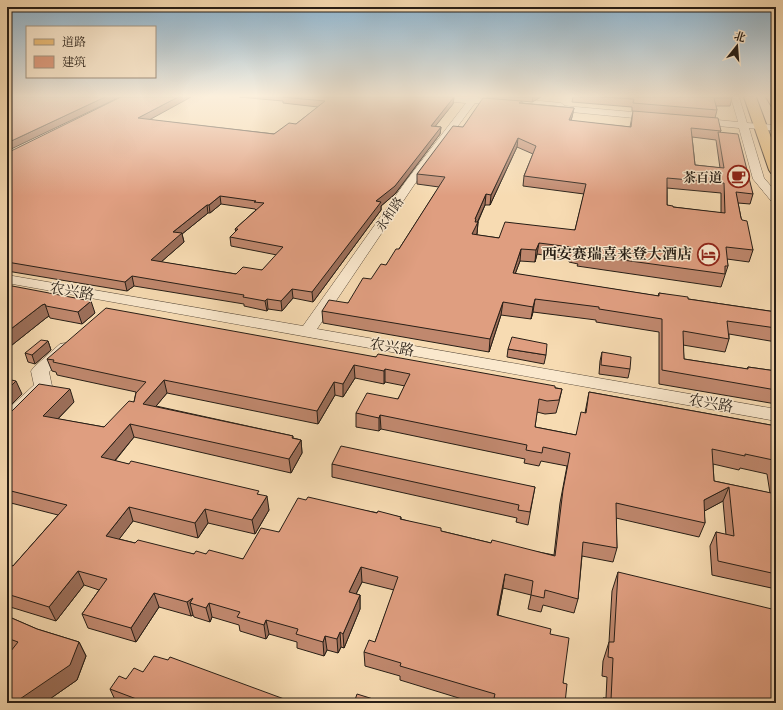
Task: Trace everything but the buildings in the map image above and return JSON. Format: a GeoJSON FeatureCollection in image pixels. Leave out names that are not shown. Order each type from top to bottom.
{"type":"FeatureCollection","features":[{"type":"Feature","properties":{"kind":"main road"},"geometry":{"type":"LineString","coordinates":[[763,130],[776,170]]}},
{"type":"Feature","properties":{"kind":"street","name":"永和路"},"geometry":{"type":"LineString","coordinates":[[308,332],[410,183],[450,130]]}},
{"type":"Feature","properties":{"kind":"street"},"geometry":{"type":"LineString","coordinates":[[745,130],[759,179],[776,198]]}},
{"type":"Feature","properties":{"kind":"street","name":"农兴路"},"geometry":{"type":"LineString","coordinates":[[7,279],[776,415]]}},
{"type":"Feature","properties":{"kind":"street"},"geometry":{"type":"LineString","coordinates":[[104,315],[122,300]]}},
{"type":"Feature","properties":{"kind":"street"},"geometry":{"type":"LineString","coordinates":[[7,421],[43,386],[40,370],[75,340]]}},
{"type":"Feature","properties":{"kind":"place","name":"茶百道"},"geometry":{"type":"Point","coordinates":[738,177]}},
{"type":"Feature","properties":{"kind":"place","name":"西安赛瑞喜来登大酒店"},"geometry":{"type":"Point","coordinates":[708,254]}}]}
